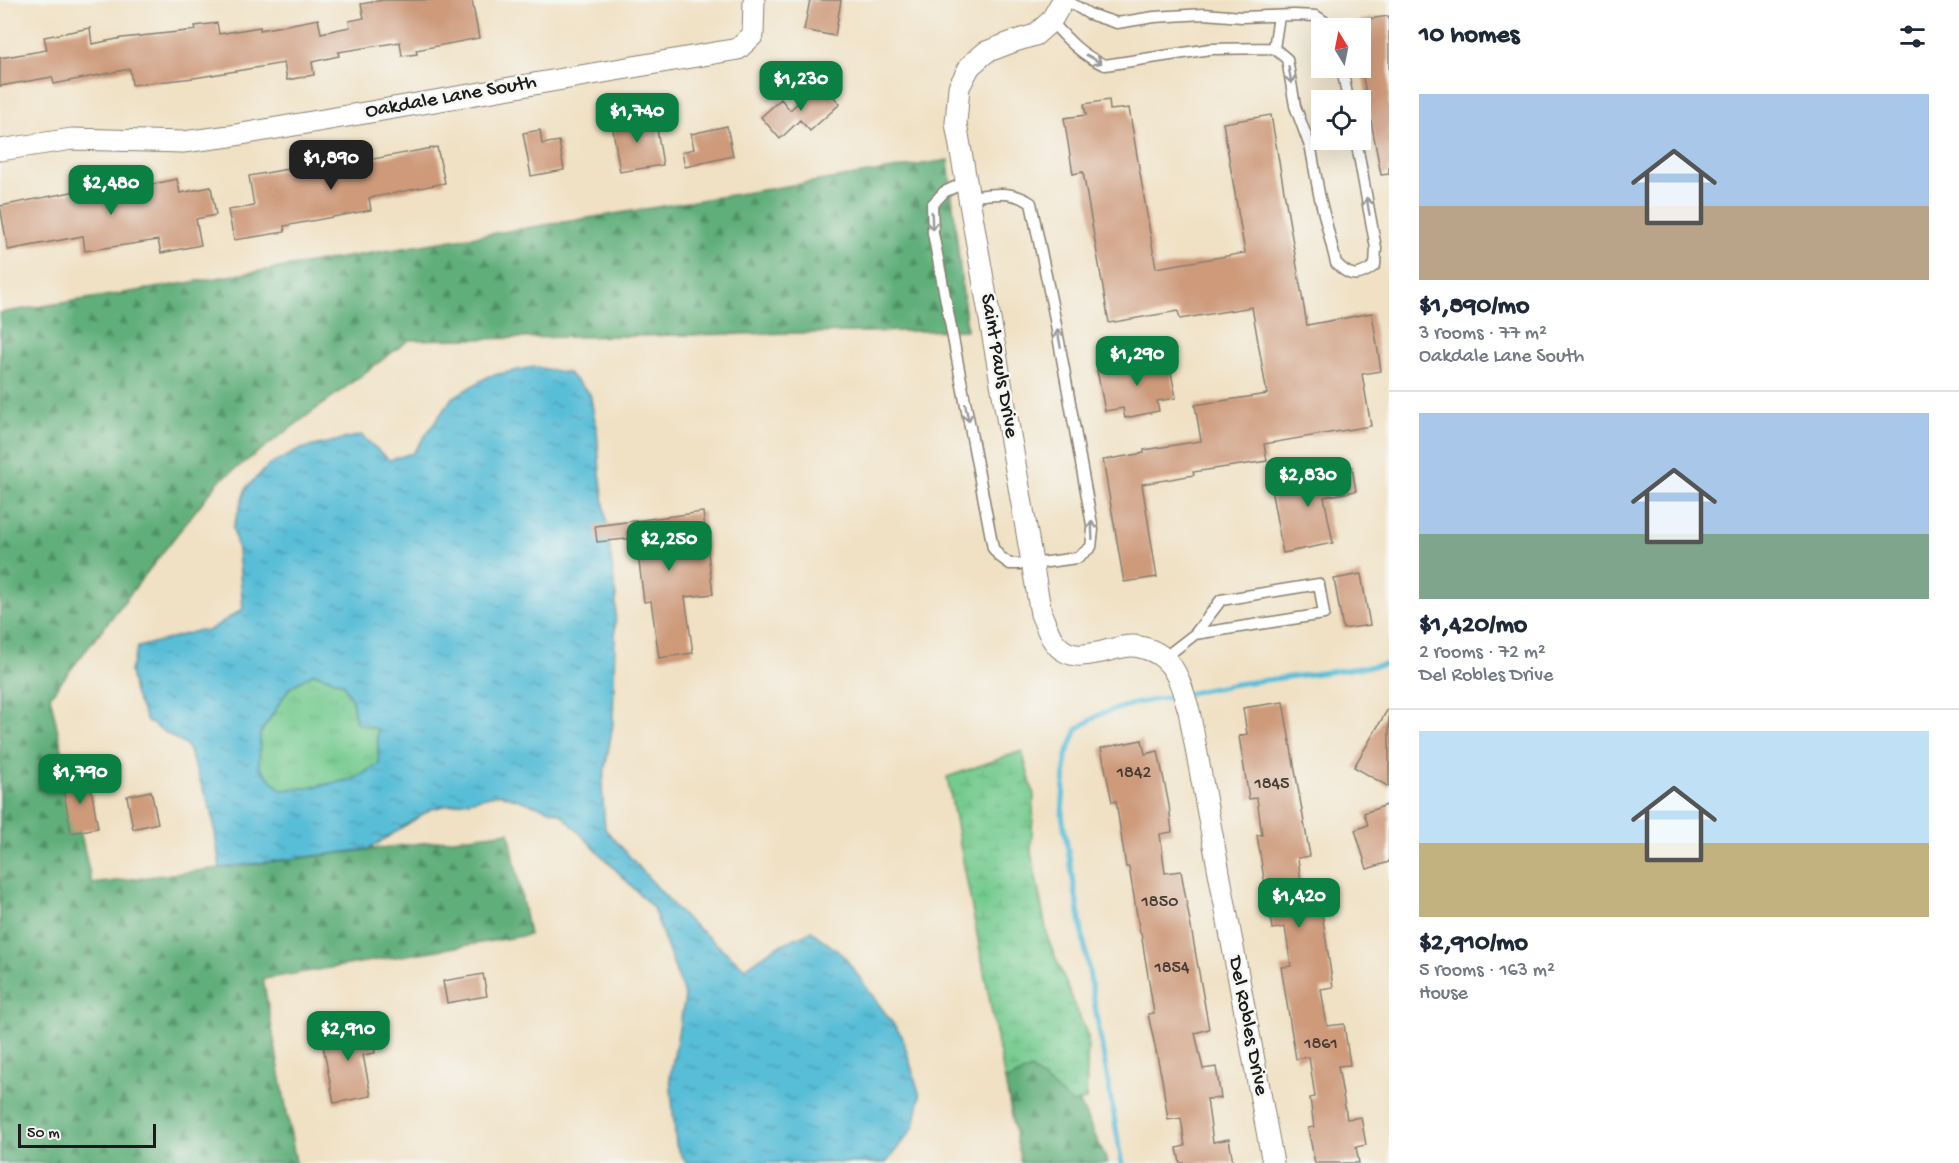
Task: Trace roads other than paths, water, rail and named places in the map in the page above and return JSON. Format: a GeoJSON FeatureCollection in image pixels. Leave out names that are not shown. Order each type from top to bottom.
{"type":"FeatureCollection","features":[{"type":"Feature","properties":{"kind":"street","name":"Oakdale Lane South"},"geometry":{"type":"LineString","coordinates":[[0,150],[72,139],[183,142],[230,136],[738,49],[753,35],[754,0]]}},
{"type":"Feature","properties":{"kind":"street","name":"Saint Pauls Drive"},"geometry":{"type":"LineString","coordinates":[[1064,0],[1051,21],[1035,35],[986,52],[970,66],[959,87],[956,123],[1041,614],[1051,638],[1065,652],[1081,656],[1132,646],[1148,650],[1164,658]]}},
{"type":"Feature","properties":{"kind":"street","name":"Del Robles Drive"},"geometry":{"type":"LineString","coordinates":[[1164,658],[1168,660],[1179,677],[1189,711],[1273,1163]]}},
{"type":"Feature","properties":{"kind":"lane"},"geometry":{"type":"LineString","coordinates":[[1064,0],[1089,14],[1118,23],[1154,17],[1204,14],[1242,17],[1316,16],[1319,18]]}},
{"type":"Feature","properties":{"kind":"lane"},"geometry":{"type":"LineString","coordinates":[[1274,48],[1279,16]]}},
{"type":"Feature","properties":{"kind":"lane"},"geometry":{"type":"LineString","coordinates":[[1051,21],[1072,45],[1093,60],[1105,65],[1210,49],[1274,48],[1287,59],[1295,106],[1311,149]]}},
{"type":"Feature","properties":{"kind":"lane"},"geometry":{"type":"LineString","coordinates":[[1311,150],[1335,263],[1342,270],[1353,275],[1364,274],[1375,265],[1376,248],[1358,150]]}},
{"type":"Feature","properties":{"kind":"lane"},"geometry":{"type":"LineString","coordinates":[[968,190],[1022,197],[1031,203],[1054,314],[1093,530],[1091,547],[1077,558],[1033,564],[1010,564],[993,548],[933,233],[932,205],[944,192],[968,190]]}},
{"type":"Feature","properties":{"kind":"lane"},"geometry":{"type":"LineString","coordinates":[[1164,658],[1195,634],[1221,600],[1318,584],[1324,614],[1195,634]]}},
{"type":"Feature","properties":{"kind":"water"},"geometry":{"type":"Polygon","coordinates":[[[534,367],[568,373],[590,394],[597,431],[600,473],[616,596],[613,724],[602,787],[605,829],[682,915],[745,968],[776,947],[811,931],[843,955],[902,1036],[920,1096],[914,1127],[886,1163],[686,1163],[676,1145],[670,1076],[685,997],[653,908],[560,813],[500,794],[431,809],[369,849],[220,868],[212,813],[187,746],[147,721],[134,693],[130,671],[138,647],[200,630],[208,631],[243,609],[238,550],[233,528],[246,488],[269,465],[301,449],[361,435],[389,460],[413,453],[452,398],[489,376],[534,367]],[[314,673],[289,688],[260,734],[259,767],[281,790],[308,788],[354,779],[379,764],[377,729],[356,723],[352,701],[343,683],[314,673]]]}},
{"type":"Feature","properties":{"kind":"waterway"},"geometry":{"type":"LineString","coordinates":[[1189,693],[1236,684],[1389,664]]}},
{"type":"Feature","properties":{"kind":"waterway"},"geometry":{"type":"LineString","coordinates":[[1122,1163],[1062,815],[1066,756],[1077,729],[1100,714],[1133,704],[1180,695]]}}]}
